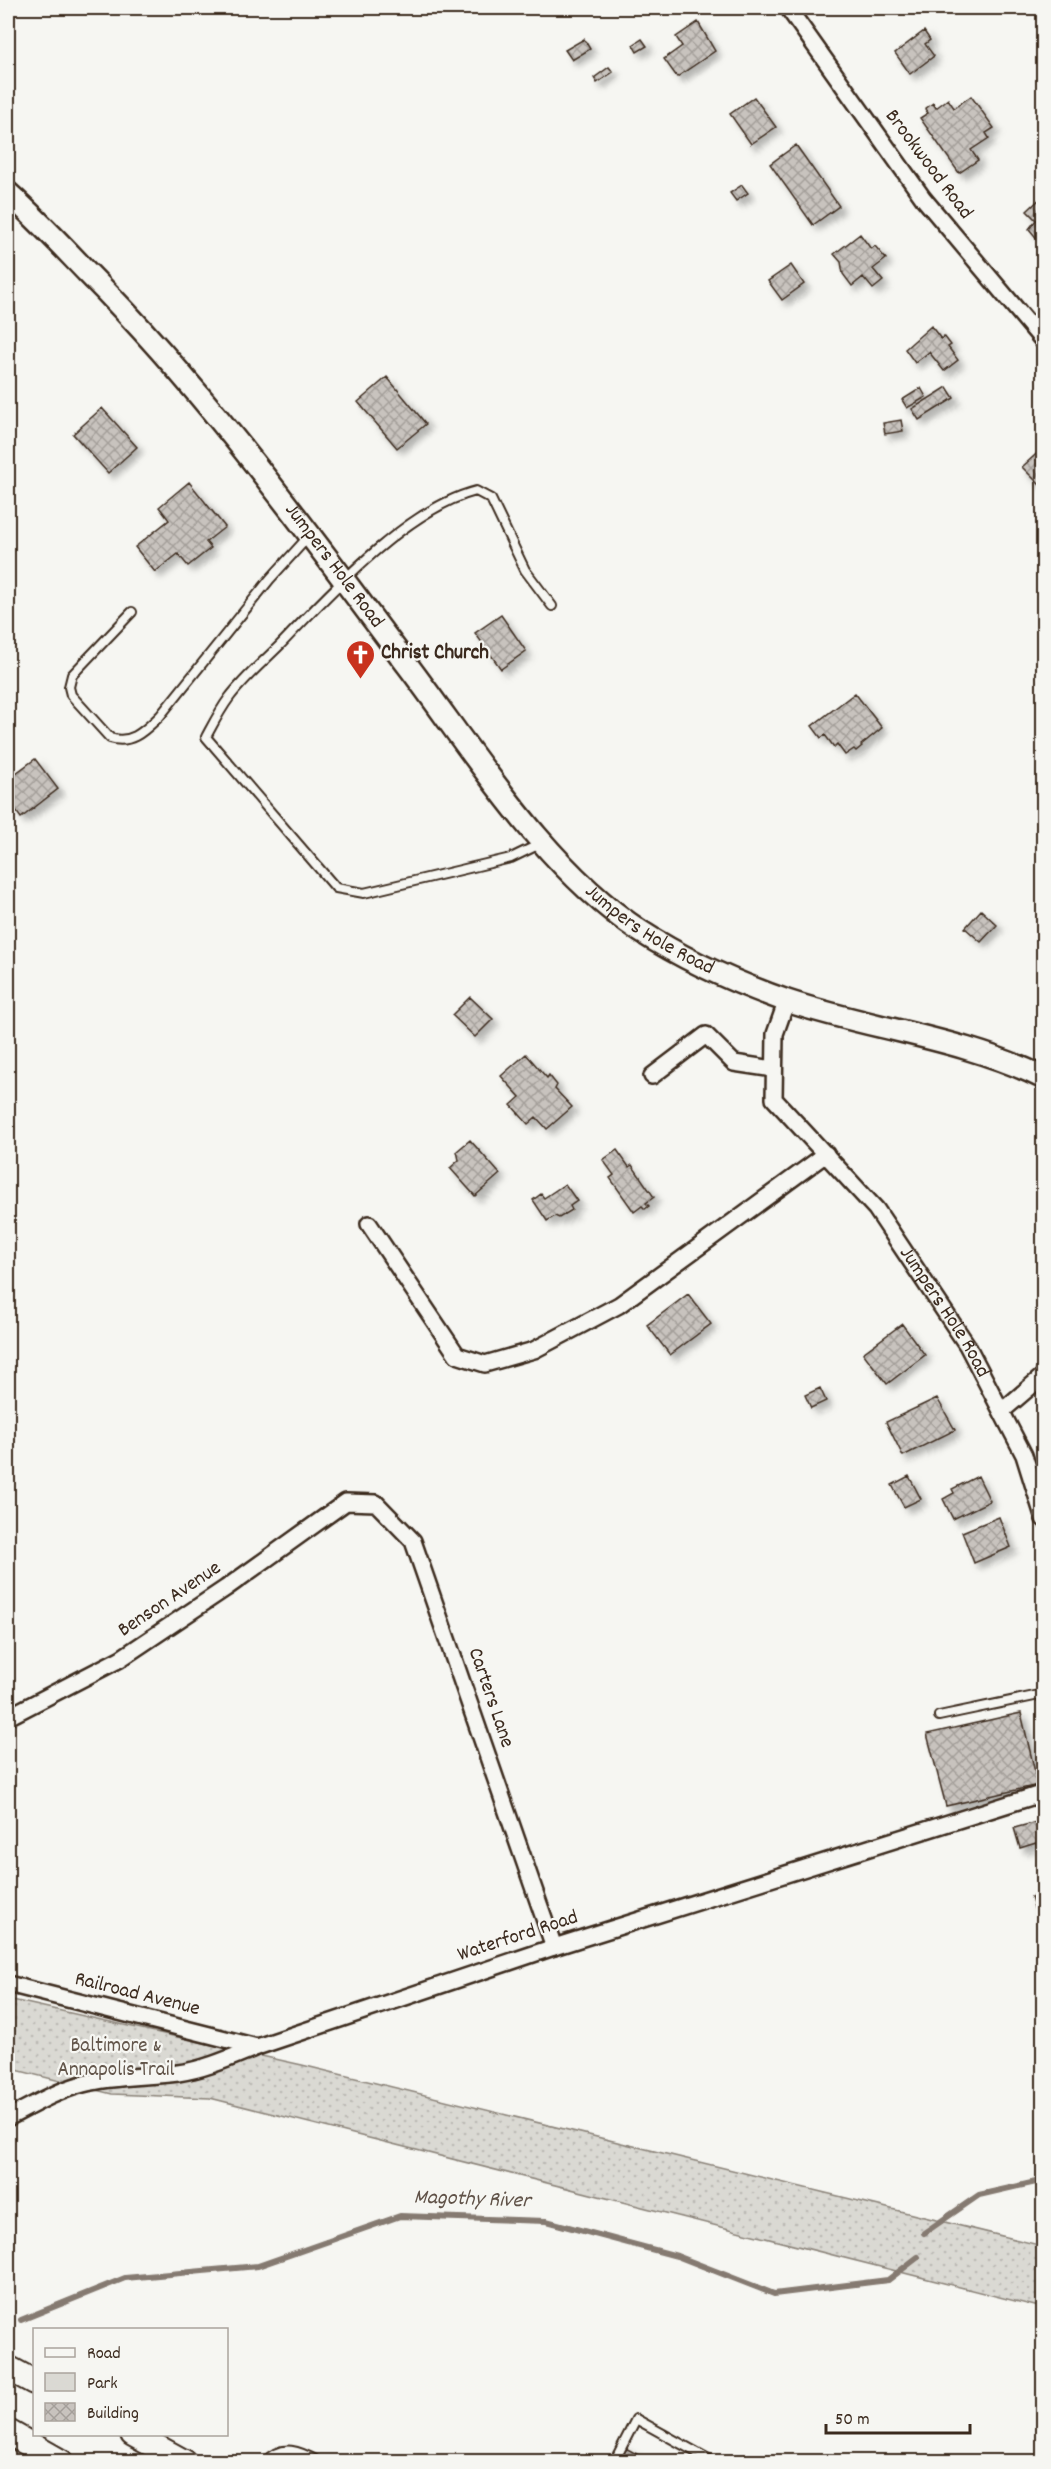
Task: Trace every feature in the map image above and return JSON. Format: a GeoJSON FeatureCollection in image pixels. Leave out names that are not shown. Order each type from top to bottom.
{"type":"FeatureCollection","features":[{"type":"Feature","properties":{"kind":"main road","name":"Jumpers Hole Road"},"geometry":{"type":"LineString","coordinates":[[8,193],[108,293],[215,411],[513,805],[564,866],[586,886],[639,930],[721,973],[787,1000],[980,1053],[1044,1078]]}},
{"type":"Feature","properties":{"kind":"main road"},"geometry":{"type":"LineString","coordinates":[[8,2368],[33,2381]]}},
{"type":"Feature","properties":{"kind":"main road"},"geometry":{"type":"LineString","coordinates":[[137,2436],[184,2462]]}},
{"type":"Feature","properties":{"kind":"main road"},"geometry":{"type":"LineString","coordinates":[[9,2437],[61,2462]]}},
{"type":"Feature","properties":{"kind":"street","name":"Brookwood Road"},"geometry":{"type":"LineString","coordinates":[[788,8],[923,198],[1044,342]]}},
{"type":"Feature","properties":{"kind":"street","name":"Jumpers Hole Road"},"geometry":{"type":"LineString","coordinates":[[787,1000],[775,1034],[774,1099],[876,1209],[968,1345],[1024,1455],[1044,1520]]}},
{"type":"Feature","properties":{"kind":"street"},"geometry":{"type":"LineString","coordinates":[[652,1076],[706,1035],[734,1063],[774,1069]]}},
{"type":"Feature","properties":{"kind":"street"},"geometry":{"type":"LineString","coordinates":[[369,1224],[458,1355],[485,1364],[534,1350],[619,1305],[826,1154]]}},
{"type":"Feature","properties":{"kind":"street"},"geometry":{"type":"LineString","coordinates":[[1002,1411],[1044,1375]]}},
{"type":"Feature","properties":{"kind":"street","name":"Benson Avenue"},"geometry":{"type":"LineString","coordinates":[[8,1718],[120,1659],[226,1588],[346,1502]]}},
{"type":"Feature","properties":{"kind":"street","name":"Carters Lane"},"geometry":{"type":"LineString","coordinates":[[346,1502],[376,1503],[413,1540],[554,1947]]}},
{"type":"Feature","properties":{"kind":"street","name":"Waterford Road"},"geometry":{"type":"LineString","coordinates":[[8,2118],[81,2084],[113,2078],[181,2073],[210,2065],[554,1947],[1044,1793]]}},
{"type":"Feature","properties":{"kind":"street","name":"Railroad Avenue"},"geometry":{"type":"LineString","coordinates":[[8,1984],[257,2047]]}},
{"type":"Feature","properties":{"kind":"lane"},"geometry":{"type":"LineString","coordinates":[[543,842],[511,858],[364,893],[336,888],[206,737],[229,697],[344,580],[396,535],[441,504],[476,491],[492,499],[525,570],[552,606]]}},
{"type":"Feature","properties":{"kind":"lane"},"geometry":{"type":"LineString","coordinates":[[132,612],[72,675],[69,687],[71,695],[110,738],[119,741],[129,740],[144,731],[160,716],[270,579],[310,535]]}},
{"type":"Feature","properties":{"kind":"lane"},"geometry":{"type":"LineString","coordinates":[[939,1716],[1044,1695]]}},
{"type":"Feature","properties":{"kind":"lane"},"geometry":{"type":"LineString","coordinates":[[614,2462],[636,2419],[714,2462]]}},
{"type":"Feature","properties":{"kind":"lane"},"geometry":{"type":"LineString","coordinates":[[265,2462],[269,2456],[285,2450],[298,2450],[319,2462]]}},
{"type":"Feature","properties":{"kind":"green space","name":"Baltimore & Annapolis Trail"},"geometry":{"type":"Polygon","coordinates":[[[8,1999],[302,2065],[1043,2246],[1043,2308],[210,2098],[112,2094],[8,2068],[8,1999]]]}},
{"type":"Feature","properties":{"kind":"building"},"geometry":{"type":"Polygon","coordinates":[[[698,22],[715,51],[677,77],[664,59],[682,46],[676,37],[698,22]]]}},
{"type":"Feature","properties":{"kind":"building"},"geometry":{"type":"Polygon","coordinates":[[[924,31],[930,40],[925,44],[934,56],[910,74],[895,53],[924,31]]]}},
{"type":"Feature","properties":{"kind":"building"},"geometry":{"type":"Polygon","coordinates":[[[584,39],[590,49],[572,60],[565,50],[584,39]]]}},
{"type":"Feature","properties":{"kind":"building"},"geometry":{"type":"Polygon","coordinates":[[[642,39],[647,46],[637,52],[633,45],[642,39]]]}},
{"type":"Feature","properties":{"kind":"building"},"geometry":{"type":"Polygon","coordinates":[[[609,67],[613,72],[597,83],[594,78],[609,67]]]}},
{"type":"Feature","properties":{"kind":"building"},"geometry":{"type":"Polygon","coordinates":[[[971,96],[994,128],[986,133],[989,138],[971,150],[978,160],[959,173],[920,118],[928,113],[925,109],[933,103],[936,108],[948,99],[954,108],[971,96]]]}},
{"type":"Feature","properties":{"kind":"building"},"geometry":{"type":"Polygon","coordinates":[[[754,97],[776,127],[751,144],[730,114],[754,97]]]}},
{"type":"Feature","properties":{"kind":"building"},"geometry":{"type":"Polygon","coordinates":[[[796,145],[839,206],[813,225],[770,164],[796,145]]]}},
{"type":"Feature","properties":{"kind":"building"},"geometry":{"type":"Polygon","coordinates":[[[742,185],[748,193],[736,201],[730,193],[742,185]]]}},
{"type":"Feature","properties":{"kind":"building"},"geometry":{"type":"Polygon","coordinates":[[[1044,195],[1044,237],[1039,241],[1029,229],[1036,220],[1027,211],[1044,195]]]}},
{"type":"Feature","properties":{"kind":"building"},"geometry":{"type":"Polygon","coordinates":[[[860,234],[871,249],[875,246],[886,259],[873,269],[883,281],[873,289],[863,277],[852,286],[843,274],[841,262],[834,254],[860,234]]]}},
{"type":"Feature","properties":{"kind":"building"},"geometry":{"type":"Polygon","coordinates":[[[791,265],[804,284],[782,300],[768,281],[791,265]]]}},
{"type":"Feature","properties":{"kind":"building"},"geometry":{"type":"Polygon","coordinates":[[[931,326],[941,339],[944,336],[951,345],[948,347],[958,360],[944,371],[929,352],[915,363],[905,349],[931,326]]]}},
{"type":"Feature","properties":{"kind":"building"},"geometry":{"type":"Polygon","coordinates":[[[387,377],[426,424],[397,448],[358,402],[387,377]]]}},
{"type":"Feature","properties":{"kind":"building"},"geometry":{"type":"Polygon","coordinates":[[[947,387],[954,398],[919,420],[912,409],[947,387]]]}},
{"type":"Feature","properties":{"kind":"building"},"geometry":{"type":"Polygon","coordinates":[[[921,388],[926,397],[907,408],[902,400],[921,388]]]}},
{"type":"Feature","properties":{"kind":"building"},"geometry":{"type":"Polygon","coordinates":[[[102,408],[137,447],[108,473],[73,434],[102,408]]]}},
{"type":"Feature","properties":{"kind":"building"},"geometry":{"type":"Polygon","coordinates":[[[901,420],[903,431],[885,434],[883,423],[901,420]]]}},
{"type":"Feature","properties":{"kind":"building"},"geometry":{"type":"Polygon","coordinates":[[[1044,447],[1044,489],[1022,467],[1044,447]]]}},
{"type":"Feature","properties":{"kind":"building"},"geometry":{"type":"Polygon","coordinates":[[[189,482],[225,527],[206,542],[211,548],[188,566],[178,554],[155,572],[135,547],[169,520],[159,507],[189,482]]]}},
{"type":"Feature","properties":{"kind":"building"},"geometry":{"type":"Polygon","coordinates":[[[501,615],[526,651],[501,669],[475,633],[501,615]]]}},
{"type":"Feature","properties":{"kind":"building"},"geometry":{"type":"Polygon","coordinates":[[[855,693],[882,728],[856,751],[854,749],[845,755],[837,744],[834,747],[825,735],[821,738],[812,726],[855,693]]]}},
{"type":"Feature","properties":{"kind":"building"},"geometry":{"type":"Polygon","coordinates":[[[35,759],[58,789],[21,818],[8,800],[8,779],[35,759]]]}},
{"type":"Feature","properties":{"kind":"building"},"geometry":{"type":"Polygon","coordinates":[[[981,910],[997,925],[981,942],[965,928],[981,910]]]}},
{"type":"Feature","properties":{"kind":"building"},"geometry":{"type":"Polygon","coordinates":[[[470,997],[493,1019],[475,1037],[452,1015],[470,997]]]}},
{"type":"Feature","properties":{"kind":"building"},"geometry":{"type":"Polygon","coordinates":[[[526,1054],[547,1078],[549,1075],[557,1085],[555,1089],[572,1107],[547,1129],[536,1117],[528,1124],[511,1105],[520,1097],[501,1076],[526,1054]]]}},
{"type":"Feature","properties":{"kind":"building"},"geometry":{"type":"Polygon","coordinates":[[[470,1140],[500,1174],[475,1196],[450,1168],[459,1160],[457,1151],[470,1140]]]}},
{"type":"Feature","properties":{"kind":"building"},"geometry":{"type":"Polygon","coordinates":[[[617,1150],[629,1167],[632,1165],[654,1197],[646,1203],[649,1206],[645,1209],[642,1206],[634,1212],[610,1178],[614,1175],[603,1160],[617,1150]]]}},
{"type":"Feature","properties":{"kind":"building"},"geometry":{"type":"Polygon","coordinates":[[[565,1184],[577,1201],[570,1206],[572,1210],[559,1218],[555,1216],[547,1221],[533,1200],[541,1194],[544,1198],[565,1184]]]}},
{"type":"Feature","properties":{"kind":"building"},"geometry":{"type":"Polygon","coordinates":[[[688,1294],[711,1324],[670,1355],[647,1325],[688,1294]]]}},
{"type":"Feature","properties":{"kind":"building"},"geometry":{"type":"Polygon","coordinates":[[[902,1324],[925,1355],[887,1384],[863,1353],[902,1324]]]}},
{"type":"Feature","properties":{"kind":"building"},"geometry":{"type":"Polygon","coordinates":[[[820,1388],[826,1401],[811,1408],[805,1395],[820,1388]]]}},
{"type":"Feature","properties":{"kind":"building"},"geometry":{"type":"Polygon","coordinates":[[[937,1398],[955,1430],[903,1456],[886,1422],[937,1398]]]}},
{"type":"Feature","properties":{"kind":"building"},"geometry":{"type":"Polygon","coordinates":[[[909,1476],[921,1499],[904,1507],[892,1485],[909,1476]]]}},
{"type":"Feature","properties":{"kind":"building"},"geometry":{"type":"Polygon","coordinates":[[[978,1476],[990,1501],[953,1519],[943,1499],[954,1493],[952,1489],[978,1476]]]}},
{"type":"Feature","properties":{"kind":"building"},"geometry":{"type":"Polygon","coordinates":[[[999,1517],[1011,1547],[974,1563],[962,1532],[999,1517]]]}},
{"type":"Feature","properties":{"kind":"building"},"geometry":{"type":"Polygon","coordinates":[[[1021,1713],[1038,1785],[946,1806],[927,1734],[1021,1713]]]}},
{"type":"Feature","properties":{"kind":"building"},"geometry":{"type":"Polygon","coordinates":[[[1044,1820],[1044,1853],[1039,1854],[1036,1843],[1020,1848],[1014,1828],[1044,1820]]]}},
{"type":"Feature","properties":{"kind":"building"},"geometry":{"type":"Polygon","coordinates":[[[1044,1884],[1044,1915],[1037,1917],[1031,1897],[1037,1895],[1035,1887],[1044,1884]]]}},
{"type":"Feature","properties":{"kind":"building"},"geometry":{"type":"Polygon","coordinates":[[[622,2446],[651,2462],[614,2462],[622,2446]]]}},
{"type":"Feature","properties":{"kind":"waterway","name":"Magothy River"},"geometry":{"type":"LineString","coordinates":[[924,2233],[979,2195],[1036,2182],[1044,2173]]}},
{"type":"Feature","properties":{"kind":"waterway","name":"Magothy River"},"geometry":{"type":"LineString","coordinates":[[21,2320],[125,2278],[258,2266],[400,2216],[546,2221],[677,2256],[774,2294],[888,2280],[918,2257]]}},
{"type":"Feature","properties":{"kind":"place","name":"Christ Church"},"geometry":{"type":"Point","coordinates":[360,680]}}]}
